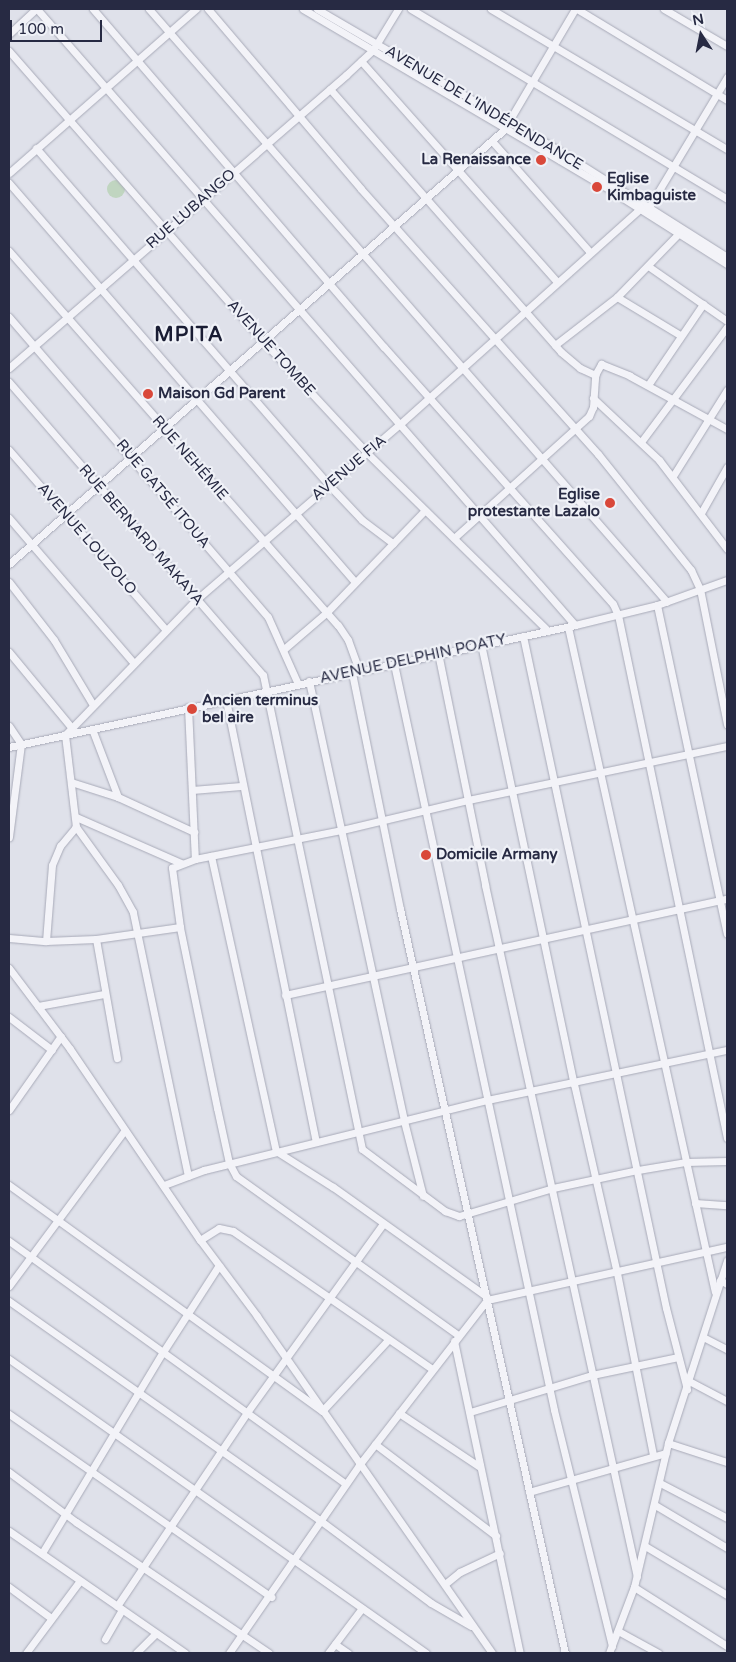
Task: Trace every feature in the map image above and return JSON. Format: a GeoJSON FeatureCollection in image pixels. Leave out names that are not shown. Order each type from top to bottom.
{"type":"FeatureCollection","features":[{"type":"Feature","properties":{"kind":"street"},"geometry":{"type":"LineString","coordinates":[[9,34],[37,9],[107,86],[479,515],[572,626],[600,774],[662,1064],[715,1292]]}},
{"type":"Feature","properties":{"kind":"street"},"geometry":{"type":"LineString","coordinates":[[93,9],[330,283],[607,596],[618,615],[727,1138]]}},
{"type":"Feature","properties":{"kind":"street"},"geometry":{"type":"LineString","coordinates":[[149,9],[666,602]]}},
{"type":"Feature","properties":{"kind":"street"},"geometry":{"type":"LineString","coordinates":[[9,172],[196,9]]}},
{"type":"Feature","properties":{"kind":"street"},"geometry":{"type":"LineString","coordinates":[[208,9],[395,225],[576,429],[680,555],[700,589],[727,724]]}},
{"type":"Feature","properties":{"kind":"street","name":"AVENUE DE L'INDÉPENDANCE"},"geometry":{"type":"LineString","coordinates":[[303,9],[375,47]]}},
{"type":"Feature","properties":{"kind":"street","name":"AVENUE DE L'INDÉPENDANCE"},"geometry":{"type":"LineString","coordinates":[[316,9],[375,47],[727,257]]}},
{"type":"Feature","properties":{"kind":"street","name":"RUE LUBANGO"},"geometry":{"type":"LineString","coordinates":[[9,368],[132,260],[169,232],[233,172],[361,61],[375,47],[398,9]]}},
{"type":"Feature","properties":{"kind":"street"},"geometry":{"type":"LineString","coordinates":[[411,9],[531,82],[675,165],[727,199]]}},
{"type":"Feature","properties":{"kind":"street"},"geometry":{"type":"LineString","coordinates":[[491,9],[727,150]]}},
{"type":"Feature","properties":{"kind":"street"},"geometry":{"type":"LineString","coordinates":[[9,564],[133,458],[164,428],[492,141],[507,125],[552,46],[576,9],[727,100]]}},
{"type":"Feature","properties":{"kind":"street"},"geometry":{"type":"LineString","coordinates":[[664,9],[727,46]]}},
{"type":"Feature","properties":{"kind":"street","name":"AVENUE TOMBE"},"geometry":{"type":"LineString","coordinates":[[9,51],[169,232],[263,342],[367,453],[548,631]]}},
{"type":"Feature","properties":{"kind":"street"},"geometry":{"type":"LineString","coordinates":[[361,61],[557,282]]}},
{"type":"Feature","properties":{"kind":"street","name":"AVENUE FIA"},"geometry":{"type":"LineString","coordinates":[[65,735],[165,629],[196,599],[400,424],[590,252],[645,208],[675,165],[727,77]]}},
{"type":"Feature","properties":{"kind":"street"},"geometry":{"type":"LineString","coordinates":[[330,89],[555,345],[569,360],[595,375]]}},
{"type":"Feature","properties":{"kind":"street"},"geometry":{"type":"LineString","coordinates":[[492,141],[590,252]]}},
{"type":"Feature","properties":{"kind":"street"},"geometry":{"type":"LineString","coordinates":[[36,148],[329,485],[362,520],[393,543]]}},
{"type":"Feature","properties":{"kind":"street"},"geometry":{"type":"LineString","coordinates":[[9,182],[297,512],[355,582]]}},
{"type":"Feature","properties":{"kind":"street","name":"AVENUE DE L'INDÉPENDANCE"},"geometry":{"type":"LineString","coordinates":[[645,208],[678,233],[727,264]]}},
{"type":"Feature","properties":{"kind":"street"},"geometry":{"type":"LineString","coordinates":[[555,345],[617,297],[678,233]]}},
{"type":"Feature","properties":{"kind":"street","name":"RUE NEHÉMIE"},"geometry":{"type":"LineString","coordinates":[[9,251],[263,542],[327,612],[348,640],[413,965],[565,1653]]}},
{"type":"Feature","properties":{"kind":"street"},"geometry":{"type":"LineString","coordinates":[[648,266],[727,321]]}},
{"type":"Feature","properties":{"kind":"street"},"geometry":{"type":"LineString","coordinates":[[617,297],[680,335]]}},
{"type":"Feature","properties":{"kind":"street"},"geometry":{"type":"LineString","coordinates":[[648,385],[680,335],[703,304]]}},
{"type":"Feature","properties":{"kind":"street","name":"RUE GATSÉ ITOUA"},"geometry":{"type":"LineString","coordinates":[[9,317],[133,458],[268,617],[284,649],[298,684]]}},
{"type":"Feature","properties":{"kind":"street"},"geometry":{"type":"LineString","coordinates":[[642,442],[727,327]]}},
{"type":"Feature","properties":{"kind":"street"},"geometry":{"type":"LineString","coordinates":[[454,538],[576,429],[592,412],[595,375],[599,366],[604,364],[648,385],[727,429]]}},
{"type":"Feature","properties":{"kind":"street","name":"RUE BERNARD MAKAYA"},"geometry":{"type":"LineString","coordinates":[[9,382],[263,675],[296,838],[330,987],[362,1149],[423,1196],[452,1215],[467,1215]]}},
{"type":"Feature","properties":{"kind":"street"},"geometry":{"type":"LineString","coordinates":[[673,476],[727,390]]}},
{"type":"Feature","properties":{"kind":"street"},"geometry":{"type":"LineString","coordinates":[[593,398],[642,442],[673,476],[727,549]]}},
{"type":"Feature","properties":{"kind":"street","name":"AVENUE LOUZOLO"},"geometry":{"type":"LineString","coordinates":[[9,450],[165,629]]}},
{"type":"Feature","properties":{"kind":"street"},"geometry":{"type":"LineString","coordinates":[[702,513],[727,467]]}},
{"type":"Feature","properties":{"kind":"street"},"geometry":{"type":"LineString","coordinates":[[284,649],[327,612],[425,510]]}},
{"type":"Feature","properties":{"kind":"street"},"geometry":{"type":"LineString","coordinates":[[9,518],[95,621],[134,662]]}},
{"type":"Feature","properties":{"kind":"street","name":"AVENUE DELPHIN POATY"},"geometry":{"type":"LineString","coordinates":[[9,747],[438,653],[572,626],[657,605],[727,580]]}},
{"type":"Feature","properties":{"kind":"street"},"geometry":{"type":"LineString","coordinates":[[9,582],[54,640],[93,705]]}},
{"type":"Feature","properties":{"kind":"street"},"geometry":{"type":"LineString","coordinates":[[657,605],[724,900],[727,934]]}},
{"type":"Feature","properties":{"kind":"street"},"geometry":{"type":"LineString","coordinates":[[523,636],[657,1263],[687,1389]]}},
{"type":"Feature","properties":{"kind":"street"},"geometry":{"type":"LineString","coordinates":[[481,644],[574,1084],[617,1273],[653,1455]]}},
{"type":"Feature","properties":{"kind":"street"},"geometry":{"type":"LineString","coordinates":[[9,652],[71,728]]}},
{"type":"Feature","properties":{"kind":"street"},"geometry":{"type":"LineString","coordinates":[[438,653],[499,947],[637,1576]]}},
{"type":"Feature","properties":{"kind":"street"},"geometry":{"type":"LineString","coordinates":[[394,664],[487,1100],[610,1650]]}},
{"type":"Feature","properties":{"kind":"street"},"geometry":{"type":"LineString","coordinates":[[309,681],[404,1121],[423,1196]]}},
{"type":"Feature","properties":{"kind":"street"},"geometry":{"type":"LineString","coordinates":[[226,700],[254,847],[316,1142]]}},
{"type":"Feature","properties":{"kind":"street"},"geometry":{"type":"LineString","coordinates":[[188,708],[195,859]]}},
{"type":"Feature","properties":{"kind":"street"},"geometry":{"type":"LineString","coordinates":[[9,726],[22,744],[9,837]]}},
{"type":"Feature","properties":{"kind":"street"},"geometry":{"type":"LineString","coordinates":[[92,729],[118,797]]}},
{"type":"Feature","properties":{"kind":"street"},"geometry":{"type":"LineString","coordinates":[[65,735],[76,827],[125,896],[138,934],[188,1176]]}},
{"type":"Feature","properties":{"kind":"street"},"geometry":{"type":"LineString","coordinates":[[520,1653],[480,1467],[456,1338],[355,1262],[259,1196],[236,1176],[229,1163],[180,927],[171,873],[172,868],[195,859],[342,830],[468,800],[727,746]]}},
{"type":"Feature","properties":{"kind":"street"},"geometry":{"type":"LineString","coordinates":[[71,782],[118,797],[194,832]]}},
{"type":"Feature","properties":{"kind":"street"},"geometry":{"type":"LineString","coordinates":[[192,790],[242,786]]}},
{"type":"Feature","properties":{"kind":"street"},"geometry":{"type":"LineString","coordinates":[[76,817],[181,863]]}},
{"type":"Feature","properties":{"kind":"street"},"geometry":{"type":"LineString","coordinates":[[46,941],[52,865],[60,846],[76,827]]}},
{"type":"Feature","properties":{"kind":"street"},"geometry":{"type":"LineString","coordinates":[[212,856],[276,1151],[383,1224],[486,1298],[531,1292],[727,1247]]}},
{"type":"Feature","properties":{"kind":"street"},"geometry":{"type":"LineString","coordinates":[[285,995],[330,987],[413,965],[586,931],[724,900]]}},
{"type":"Feature","properties":{"kind":"street"},"geometry":{"type":"LineString","coordinates":[[9,938],[46,941],[96,939],[180,927]]}},
{"type":"Feature","properties":{"kind":"street"},"geometry":{"type":"LineString","coordinates":[[96,939],[104,994],[117,1058]]}},
{"type":"Feature","properties":{"kind":"street"},"geometry":{"type":"LineString","coordinates":[[9,968],[61,1036],[200,1240],[286,1358],[492,1653]]}},
{"type":"Feature","properties":{"kind":"street"},"geometry":{"type":"LineString","coordinates":[[38,1006],[104,994]]}},
{"type":"Feature","properties":{"kind":"street"},"geometry":{"type":"LineString","coordinates":[[9,1017],[52,1050]]}},
{"type":"Feature","properties":{"kind":"street"},"geometry":{"type":"LineString","coordinates":[[9,1110],[61,1036]]}},
{"type":"Feature","properties":{"kind":"street"},"geometry":{"type":"LineString","coordinates":[[164,1185],[229,1163],[487,1100],[574,1084],[727,1050]]}},
{"type":"Feature","properties":{"kind":"street"},"geometry":{"type":"LineString","coordinates":[[9,1286],[124,1130]]}},
{"type":"Feature","properties":{"kind":"street"},"geometry":{"type":"LineString","coordinates":[[467,1215],[553,1188],[638,1170],[686,1162],[727,1161]]}},
{"type":"Feature","properties":{"kind":"street"},"geometry":{"type":"LineString","coordinates":[[9,1185],[322,1411]]}},
{"type":"Feature","properties":{"kind":"street"},"geometry":{"type":"LineString","coordinates":[[695,1203],[727,1205]]}},
{"type":"Feature","properties":{"kind":"street"},"geometry":{"type":"LineString","coordinates":[[105,1639],[120,1607],[171,1525],[286,1358],[383,1224]]}},
{"type":"Feature","properties":{"kind":"street"},"geometry":{"type":"LineString","coordinates":[[200,1240],[214,1230],[225,1227],[432,1369]]}},
{"type":"Feature","properties":{"kind":"street"},"geometry":{"type":"LineString","coordinates":[[9,1241],[346,1484]]}},
{"type":"Feature","properties":{"kind":"street"},"geometry":{"type":"LineString","coordinates":[[610,1650],[634,1587],[655,1505],[668,1443],[687,1389],[715,1292],[727,1260]]}},
{"type":"Feature","properties":{"kind":"street"},"geometry":{"type":"LineString","coordinates":[[42,1553],[91,1469],[219,1265]]}},
{"type":"Feature","properties":{"kind":"street"},"geometry":{"type":"LineString","coordinates":[[720,1280],[727,1284]]}},
{"type":"Feature","properties":{"kind":"street"},"geometry":{"type":"LineString","coordinates":[[229,1653],[271,1597],[359,1465],[486,1298]]}},
{"type":"Feature","properties":{"kind":"street"},"geometry":{"type":"LineString","coordinates":[[9,1301],[322,1521],[431,1603],[474,1627]]}},
{"type":"Feature","properties":{"kind":"street"},"geometry":{"type":"LineString","coordinates":[[703,1337],[727,1350]]}},
{"type":"Feature","properties":{"kind":"street"},"geometry":{"type":"LineString","coordinates":[[322,1411],[388,1340]]}},
{"type":"Feature","properties":{"kind":"street"},"geometry":{"type":"LineString","coordinates":[[470,1412],[592,1375],[678,1357]]}},
{"type":"Feature","properties":{"kind":"street"},"geometry":{"type":"LineString","coordinates":[[9,1359],[426,1653]]}},
{"type":"Feature","properties":{"kind":"street"},"geometry":{"type":"LineString","coordinates":[[689,1381],[727,1401]]}},
{"type":"Feature","properties":{"kind":"street"},"geometry":{"type":"LineString","coordinates":[[399,1413],[480,1467]]}},
{"type":"Feature","properties":{"kind":"street"},"geometry":{"type":"LineString","coordinates":[[9,1414],[91,1469],[271,1597]]}},
{"type":"Feature","properties":{"kind":"street"},"geometry":{"type":"LineString","coordinates":[[668,1443],[727,1462]]}},
{"type":"Feature","properties":{"kind":"street"},"geometry":{"type":"LineString","coordinates":[[375,1444],[496,1536]]}},
{"type":"Feature","properties":{"kind":"street"},"geometry":{"type":"LineString","coordinates":[[529,1492],[612,1466],[666,1453]]}},
{"type":"Feature","properties":{"kind":"street"},"geometry":{"type":"LineString","coordinates":[[9,1472],[143,1568],[244,1634],[269,1653]]}},
{"type":"Feature","properties":{"kind":"street"},"geometry":{"type":"LineString","coordinates":[[660,1483],[727,1518]]}},
{"type":"Feature","properties":{"kind":"street"},"geometry":{"type":"LineString","coordinates":[[655,1505],[727,1548]]}},
{"type":"Feature","properties":{"kind":"street"},"geometry":{"type":"LineString","coordinates":[[9,1531],[42,1553],[79,1582],[120,1607],[185,1653]]}},
{"type":"Feature","properties":{"kind":"street"},"geometry":{"type":"LineString","coordinates":[[645,1546],[727,1595]]}},
{"type":"Feature","properties":{"kind":"street"},"geometry":{"type":"LineString","coordinates":[[445,1584],[460,1572],[500,1553]]}},
{"type":"Feature","properties":{"kind":"street"},"geometry":{"type":"LineString","coordinates":[[26,1653],[79,1582]]}},
{"type":"Feature","properties":{"kind":"street"},"geometry":{"type":"LineString","coordinates":[[9,1587],[52,1618]]}},
{"type":"Feature","properties":{"kind":"street"},"geometry":{"type":"LineString","coordinates":[[634,1587],[727,1646]]}},
{"type":"Feature","properties":{"kind":"street"},"geometry":{"type":"LineString","coordinates":[[328,1653],[362,1608]]}},
{"type":"Feature","properties":{"kind":"street"},"geometry":{"type":"LineString","coordinates":[[618,1631],[658,1653]]}},
{"type":"Feature","properties":{"kind":"street"},"geometry":{"type":"LineString","coordinates":[[136,1653],[156,1634]]}},
{"type":"Feature","properties":{"kind":"street"},"geometry":{"type":"LineString","coordinates":[[335,1644],[348,1653]]}},
{"type":"Feature","properties":{"kind":"green space"},"geometry":{"type":"Polygon","coordinates":[[[112,180],[120,180],[125,185],[123,196],[112,198],[107,193],[107,185],[112,180]]]}},
{"type":"Feature","properties":{"kind":"place","name":"La Renaissance"},"geometry":{"type":"Point","coordinates":[541,160]}},
{"type":"Feature","properties":{"kind":"place","name":"Eglise Kimbaguiste"},"geometry":{"type":"Point","coordinates":[597,187]}},
{"type":"Feature","properties":{"kind":"place","name":"Maison Gd Parent"},"geometry":{"type":"Point","coordinates":[148,394]}},
{"type":"Feature","properties":{"kind":"place","name":"Eglise protestante Lazalo"},"geometry":{"type":"Point","coordinates":[610,503]}},
{"type":"Feature","properties":{"kind":"place","name":"Ancien terminus bel aire"},"geometry":{"type":"Point","coordinates":[192,709]}},
{"type":"Feature","properties":{"kind":"place","name":"Domicile Armany"},"geometry":{"type":"Point","coordinates":[426,855]}},
{"type":"Feature","properties":{"kind":"district","name":"MPITA"},"geometry":{"type":"Point","coordinates":[189,335]}}]}
